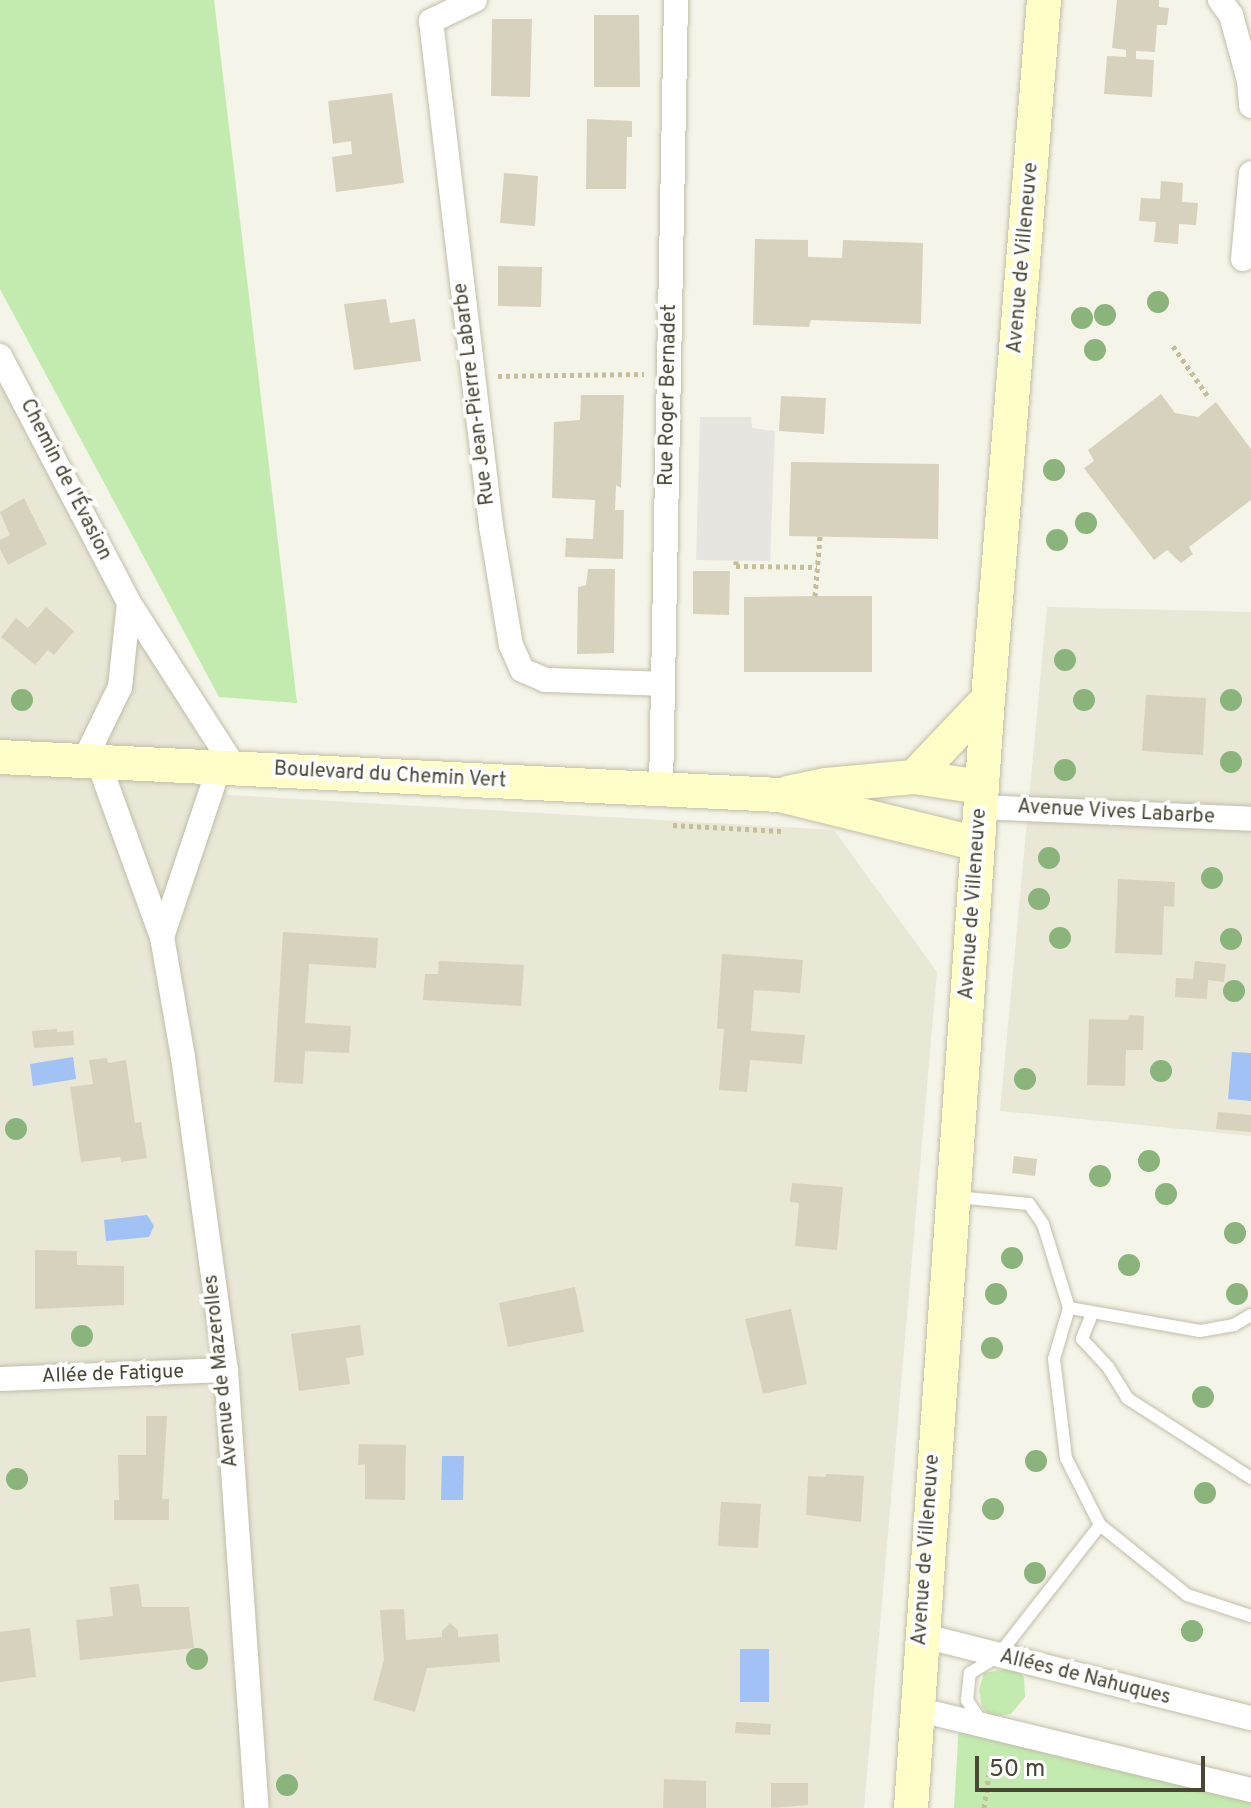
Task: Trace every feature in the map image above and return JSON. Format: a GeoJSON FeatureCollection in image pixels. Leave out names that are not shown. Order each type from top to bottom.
{"type":"FeatureCollection","features":[{"type":"Feature","properties":{"kind":"main road","name":"Avenue de Villeneuve"},"geometry":{"type":"LineString","coordinates":[[911,1808],[920,1635],[988,699],[1044,0]]}},
{"type":"Feature","properties":{"kind":"main road"},"geometry":{"type":"LineString","coordinates":[[914,777],[988,699]]}},
{"type":"Feature","properties":{"kind":"main road","name":"Boulevard du Chemin Vert"},"geometry":{"type":"LineString","coordinates":[[0,757],[780,795],[978,844]]}},
{"type":"Feature","properties":{"kind":"main road","name":"Boulevard du Chemin Vert"},"geometry":{"type":"LineString","coordinates":[[780,795],[826,785],[914,777],[981,797]]}},
{"type":"Feature","properties":{"kind":"street","name":"Rue Jean-Pierre Labarbe"},"geometry":{"type":"LineString","coordinates":[[475,0],[431,21],[498,571],[511,645],[522,670],[545,680],[663,684]]}},
{"type":"Feature","properties":{"kind":"street","name":"Rue Roger Bernadet"},"geometry":{"type":"LineString","coordinates":[[661,789],[676,0]]}},
{"type":"Feature","properties":{"kind":"street"},"geometry":{"type":"LineString","coordinates":[[1220,0],[1231,15],[1247,58],[1251,106]]}},
{"type":"Feature","properties":{"kind":"street"},"geometry":{"type":"LineString","coordinates":[[1243,259],[1251,173]]}},
{"type":"Feature","properties":{"kind":"street","name":"Chemin de l'Évasion"},"geometry":{"type":"LineString","coordinates":[[0,356],[8,386],[129,603],[227,768]]}},
{"type":"Feature","properties":{"kind":"street"},"geometry":{"type":"LineString","coordinates":[[91,763],[120,687],[129,603]]}},
{"type":"Feature","properties":{"kind":"street","name":"Avenue de Mazerolles"},"geometry":{"type":"LineString","coordinates":[[91,763],[162,937],[183,1057],[226,1370],[244,1659],[257,1808]]}},
{"type":"Feature","properties":{"kind":"street","name":"Avenue de Mazerolles"},"geometry":{"type":"LineString","coordinates":[[162,937],[227,768]]}},
{"type":"Feature","properties":{"kind":"street","name":"Avenue Vives Labarbe"},"geometry":{"type":"LineString","coordinates":[[981,797],[1251,819]]}},
{"type":"Feature","properties":{"kind":"street","name":"Allée de Fatigue"},"geometry":{"type":"LineString","coordinates":[[0,1379],[226,1370]]}},
{"type":"Feature","properties":{"kind":"street","name":"Allées de Nahuques"},"geometry":{"type":"LineString","coordinates":[[920,1635],[997,1657],[1251,1718]]}},
{"type":"Feature","properties":{"kind":"street"},"geometry":{"type":"LineString","coordinates":[[916,1709],[1251,1790]]}},
{"type":"Feature","properties":{"kind":"lane"},"geometry":{"type":"LineString","coordinates":[[953,1196],[1029,1204],[1043,1224],[1069,1308],[1054,1359],[1066,1458],[1100,1525],[1187,1595],[1251,1616]]}},
{"type":"Feature","properties":{"kind":"lane"},"geometry":{"type":"LineString","coordinates":[[1069,1308],[1200,1331],[1234,1325],[1251,1315]]}},
{"type":"Feature","properties":{"kind":"lane"},"geometry":{"type":"LineString","coordinates":[[1092,1314],[1082,1339],[1108,1367],[1127,1398],[1251,1478]]}},
{"type":"Feature","properties":{"kind":"lane"},"geometry":{"type":"LineString","coordinates":[[990,1726],[967,1700],[970,1673],[997,1657],[1100,1525]]}},
{"type":"Feature","properties":{"kind":"path"},"geometry":{"type":"LineString","coordinates":[[1173,346],[1207,395]]}},
{"type":"Feature","properties":{"kind":"path"},"geometry":{"type":"LineString","coordinates":[[474,377],[669,374]]}},
{"type":"Feature","properties":{"kind":"path"},"geometry":{"type":"LineString","coordinates":[[815,596],[820,536]]}},
{"type":"Feature","properties":{"kind":"path"},"geometry":{"type":"LineString","coordinates":[[736,561],[736,566],[817,567]]}},
{"type":"Feature","properties":{"kind":"path"},"geometry":{"type":"LineString","coordinates":[[665,825],[791,832]]}},
{"type":"Feature","properties":{"kind":"path"},"geometry":{"type":"LineString","coordinates":[[984,1808],[990,1726]]}},
{"type":"Feature","properties":{"kind":"shaded area"},"geometry":{"type":"Polygon","coordinates":[[[0,346],[228,795],[834,830],[937,972],[864,1808],[0,1808],[0,346]]]}},
{"type":"Feature","properties":{"kind":"shaded area"},"geometry":{"type":"Polygon","coordinates":[[[700,417],[751,417],[752,428],[775,431],[770,561],[696,560],[700,417]]]}},
{"type":"Feature","properties":{"kind":"shaded area"},"geometry":{"type":"Polygon","coordinates":[[[1047,607],[1251,612],[1251,1136],[1000,1111],[1047,607]]]}},
{"type":"Feature","properties":{"kind":"green space"},"geometry":{"type":"Polygon","coordinates":[[[0,0],[214,0],[297,703],[219,697],[0,289],[0,0]]]}},
{"type":"Feature","properties":{"kind":"green space"},"geometry":{"type":"Polygon","coordinates":[[[1019,1669],[1024,1678],[1025,1697],[1011,1714],[991,1717],[982,1707],[979,1690],[984,1673],[1019,1669]]]}},
{"type":"Feature","properties":{"kind":"green space"},"geometry":{"type":"Polygon","coordinates":[[[959,1726],[1251,1800],[1251,1808],[954,1808],[959,1726]]]}},
{"type":"Feature","properties":{"kind":"water"},"geometry":{"type":"Polygon","coordinates":[[[1232,1052],[1251,1053],[1251,1101],[1228,1099],[1232,1052]]]}},
{"type":"Feature","properties":{"kind":"water"},"geometry":{"type":"Polygon","coordinates":[[[73,1057],[76,1079],[33,1086],[30,1064],[73,1057]]]}},
{"type":"Feature","properties":{"kind":"water"},"geometry":{"type":"Polygon","coordinates":[[[147,1215],[154,1226],[149,1237],[106,1241],[104,1220],[147,1215]]]}},
{"type":"Feature","properties":{"kind":"water"},"geometry":{"type":"Polygon","coordinates":[[[442,1456],[464,1456],[463,1500],[441,1500],[442,1456]]]}},
{"type":"Feature","properties":{"kind":"water"},"geometry":{"type":"Polygon","coordinates":[[[740,1649],[769,1649],[769,1702],[740,1702],[740,1649]]]}},
{"type":"Feature","properties":{"kind":"building"},"geometry":{"type":"Polygon","coordinates":[[[1117,0],[1159,0],[1159,7],[1169,8],[1167,25],[1157,25],[1155,52],[1136,51],[1136,59],[1154,60],[1152,97],[1104,94],[1107,56],[1126,57],[1126,50],[1112,48],[1117,0]]]}},
{"type":"Feature","properties":{"kind":"building"},"geometry":{"type":"Polygon","coordinates":[[[594,15],[639,15],[640,87],[594,87],[594,15]]]}},
{"type":"Feature","properties":{"kind":"building"},"geometry":{"type":"Polygon","coordinates":[[[492,19],[532,19],[530,97],[491,96],[492,19]]]}},
{"type":"Feature","properties":{"kind":"building"},"geometry":{"type":"Polygon","coordinates":[[[392,93],[404,183],[336,192],[332,157],[352,154],[351,141],[333,144],[328,101],[392,93]]]}},
{"type":"Feature","properties":{"kind":"building"},"geometry":{"type":"Polygon","coordinates":[[[587,119],[632,121],[632,137],[627,137],[626,189],[586,189],[587,119]]]}},
{"type":"Feature","properties":{"kind":"building"},"geometry":{"type":"Polygon","coordinates":[[[504,173],[538,176],[535,226],[500,223],[504,173]]]}},
{"type":"Feature","properties":{"kind":"building"},"geometry":{"type":"Polygon","coordinates":[[[1161,181],[1183,183],[1182,202],[1198,203],[1196,225],[1179,224],[1178,244],[1154,242],[1156,222],[1139,221],[1141,198],[1160,199],[1161,181]]]}},
{"type":"Feature","properties":{"kind":"building"},"geometry":{"type":"Polygon","coordinates":[[[755,239],[808,240],[808,257],[842,258],[843,240],[923,243],[921,324],[811,320],[809,327],[753,325],[755,239]]]}},
{"type":"Feature","properties":{"kind":"building"},"geometry":{"type":"Polygon","coordinates":[[[498,266],[542,267],[541,307],[498,306],[498,266]]]}},
{"type":"Feature","properties":{"kind":"building"},"geometry":{"type":"Polygon","coordinates":[[[386,299],[390,323],[415,319],[421,361],[354,370],[344,304],[386,299]]]}},
{"type":"Feature","properties":{"kind":"building"},"geometry":{"type":"Polygon","coordinates":[[[1161,394],[1175,413],[1198,417],[1216,402],[1251,449],[1251,500],[1189,547],[1193,554],[1181,563],[1167,550],[1154,560],[1084,468],[1094,461],[1088,450],[1161,394]]]}},
{"type":"Feature","properties":{"kind":"building"},"geometry":{"type":"Polygon","coordinates":[[[581,395],[624,395],[621,488],[616,485],[615,510],[624,510],[623,559],[565,557],[566,538],[593,539],[595,500],[552,498],[554,422],[580,420],[581,395]]]}},
{"type":"Feature","properties":{"kind":"building"},"geometry":{"type":"Polygon","coordinates":[[[781,396],[826,398],[824,434],[779,431],[781,396]]]}},
{"type":"Feature","properties":{"kind":"building"},"geometry":{"type":"Polygon","coordinates":[[[791,462],[939,464],[938,539],[789,536],[791,462]]]}},
{"type":"Feature","properties":{"kind":"building"},"geometry":{"type":"Polygon","coordinates":[[[24,498],[47,544],[8,565],[0,549],[0,540],[10,535],[0,512],[24,498]]]}},
{"type":"Feature","properties":{"kind":"building"},"geometry":{"type":"Polygon","coordinates":[[[588,569],[615,569],[614,653],[577,654],[578,587],[586,585],[588,569]]]}},
{"type":"Feature","properties":{"kind":"building"},"geometry":{"type":"Polygon","coordinates":[[[693,571],[730,571],[729,615],[693,614],[693,571]]]}},
{"type":"Feature","properties":{"kind":"building"},"geometry":{"type":"Polygon","coordinates":[[[872,596],[872,672],[744,672],[744,597],[872,596]]]}},
{"type":"Feature","properties":{"kind":"building"},"geometry":{"type":"Polygon","coordinates":[[[46,607],[74,631],[54,655],[48,650],[35,665],[1,637],[16,618],[28,628],[46,607]]]}},
{"type":"Feature","properties":{"kind":"building"},"geometry":{"type":"Polygon","coordinates":[[[1146,695],[1206,698],[1203,755],[1142,751],[1146,695]]]}},
{"type":"Feature","properties":{"kind":"building"},"geometry":{"type":"Polygon","coordinates":[[[1118,879],[1175,882],[1174,907],[1164,906],[1162,955],[1115,953],[1118,879]]]}},
{"type":"Feature","properties":{"kind":"building"},"geometry":{"type":"Polygon","coordinates":[[[283,932],[378,938],[376,968],[309,964],[305,1023],[351,1026],[349,1053],[305,1051],[303,1084],[274,1082],[283,932]]]}},
{"type":"Feature","properties":{"kind":"building"},"geometry":{"type":"Polygon","coordinates":[[[722,954],[803,960],[800,993],[754,990],[751,1031],[805,1035],[802,1064],[750,1060],[747,1092],[719,1090],[724,1029],[717,1029],[722,954]]]}},
{"type":"Feature","properties":{"kind":"building"},"geometry":{"type":"Polygon","coordinates":[[[439,961],[524,965],[521,1006],[423,1000],[425,974],[438,974],[439,961]]]}},
{"type":"Feature","properties":{"kind":"building"},"geometry":{"type":"Polygon","coordinates":[[[1195,961],[1226,964],[1224,982],[1208,980],[1207,999],[1175,997],[1176,978],[1193,979],[1195,961]]]}},
{"type":"Feature","properties":{"kind":"building"},"geometry":{"type":"Polygon","coordinates":[[[1129,1015],[1144,1016],[1143,1050],[1126,1050],[1125,1086],[1087,1085],[1089,1019],[1128,1020],[1129,1015]]]}},
{"type":"Feature","properties":{"kind":"building"},"geometry":{"type":"Polygon","coordinates":[[[57,1029],[57,1032],[73,1031],[74,1045],[34,1048],[32,1031],[57,1029]]]}},
{"type":"Feature","properties":{"kind":"building"},"geometry":{"type":"Polygon","coordinates":[[[107,1058],[108,1063],[126,1060],[135,1123],[141,1122],[147,1158],[121,1162],[120,1157],[81,1162],[70,1087],[93,1084],[89,1060],[107,1058]]]}},
{"type":"Feature","properties":{"kind":"building"},"geometry":{"type":"Polygon","coordinates":[[[1218,1112],[1251,1115],[1251,1132],[1216,1129],[1218,1112]]]}},
{"type":"Feature","properties":{"kind":"building"},"geometry":{"type":"Polygon","coordinates":[[[1014,1156],[1037,1159],[1035,1176],[1012,1173],[1014,1156]]]}},
{"type":"Feature","properties":{"kind":"building"},"geometry":{"type":"Polygon","coordinates":[[[792,1183],[843,1187],[837,1250],[795,1246],[799,1203],[790,1202],[792,1183]]]}},
{"type":"Feature","properties":{"kind":"building"},"geometry":{"type":"Polygon","coordinates":[[[35,1250],[77,1251],[77,1265],[124,1266],[124,1305],[35,1309],[35,1250]]]}},
{"type":"Feature","properties":{"kind":"building"},"geometry":{"type":"Polygon","coordinates":[[[575,1287],[584,1332],[508,1347],[499,1303],[575,1287]]]}},
{"type":"Feature","properties":{"kind":"building"},"geometry":{"type":"Polygon","coordinates":[[[791,1309],[807,1384],[763,1394],[745,1319],[791,1309]]]}},
{"type":"Feature","properties":{"kind":"building"},"geometry":{"type":"Polygon","coordinates":[[[360,1325],[364,1355],[346,1358],[350,1384],[299,1391],[291,1334],[360,1325]]]}},
{"type":"Feature","properties":{"kind":"building"},"geometry":{"type":"Polygon","coordinates":[[[146,1416],[167,1416],[162,1499],[169,1499],[169,1520],[114,1520],[114,1500],[119,1500],[118,1455],[146,1455],[146,1416]]]}},
{"type":"Feature","properties":{"kind":"building"},"geometry":{"type":"Polygon","coordinates":[[[359,1444],[406,1445],[405,1500],[365,1499],[365,1464],[358,1465],[359,1444]]]}},
{"type":"Feature","properties":{"kind":"building"},"geometry":{"type":"Polygon","coordinates":[[[826,1474],[864,1476],[861,1522],[806,1515],[808,1476],[826,1477],[826,1474]]]}},
{"type":"Feature","properties":{"kind":"building"},"geometry":{"type":"Polygon","coordinates":[[[721,1502],[761,1504],[758,1548],[718,1546],[721,1502]]]}},
{"type":"Feature","properties":{"kind":"building"},"geometry":{"type":"Polygon","coordinates":[[[139,1584],[142,1607],[189,1607],[194,1648],[80,1660],[76,1620],[113,1616],[110,1587],[139,1584]]]}},
{"type":"Feature","properties":{"kind":"building"},"geometry":{"type":"Polygon","coordinates":[[[404,1609],[406,1640],[442,1637],[442,1631],[450,1623],[458,1630],[458,1637],[498,1634],[500,1662],[427,1668],[415,1712],[373,1700],[384,1660],[380,1610],[404,1609]]]}},
{"type":"Feature","properties":{"kind":"building"},"geometry":{"type":"Polygon","coordinates":[[[30,1628],[36,1677],[0,1682],[0,1632],[30,1628]]]}},
{"type":"Feature","properties":{"kind":"building"},"geometry":{"type":"Polygon","coordinates":[[[736,1722],[771,1724],[770,1735],[735,1733],[736,1722]]]}},
{"type":"Feature","properties":{"kind":"building"},"geometry":{"type":"Polygon","coordinates":[[[664,1779],[706,1781],[706,1808],[663,1808],[664,1779]]]}},
{"type":"Feature","properties":{"kind":"building"},"geometry":{"type":"Polygon","coordinates":[[[771,1783],[808,1783],[808,1805],[771,1808],[771,1783]]]}}]}
